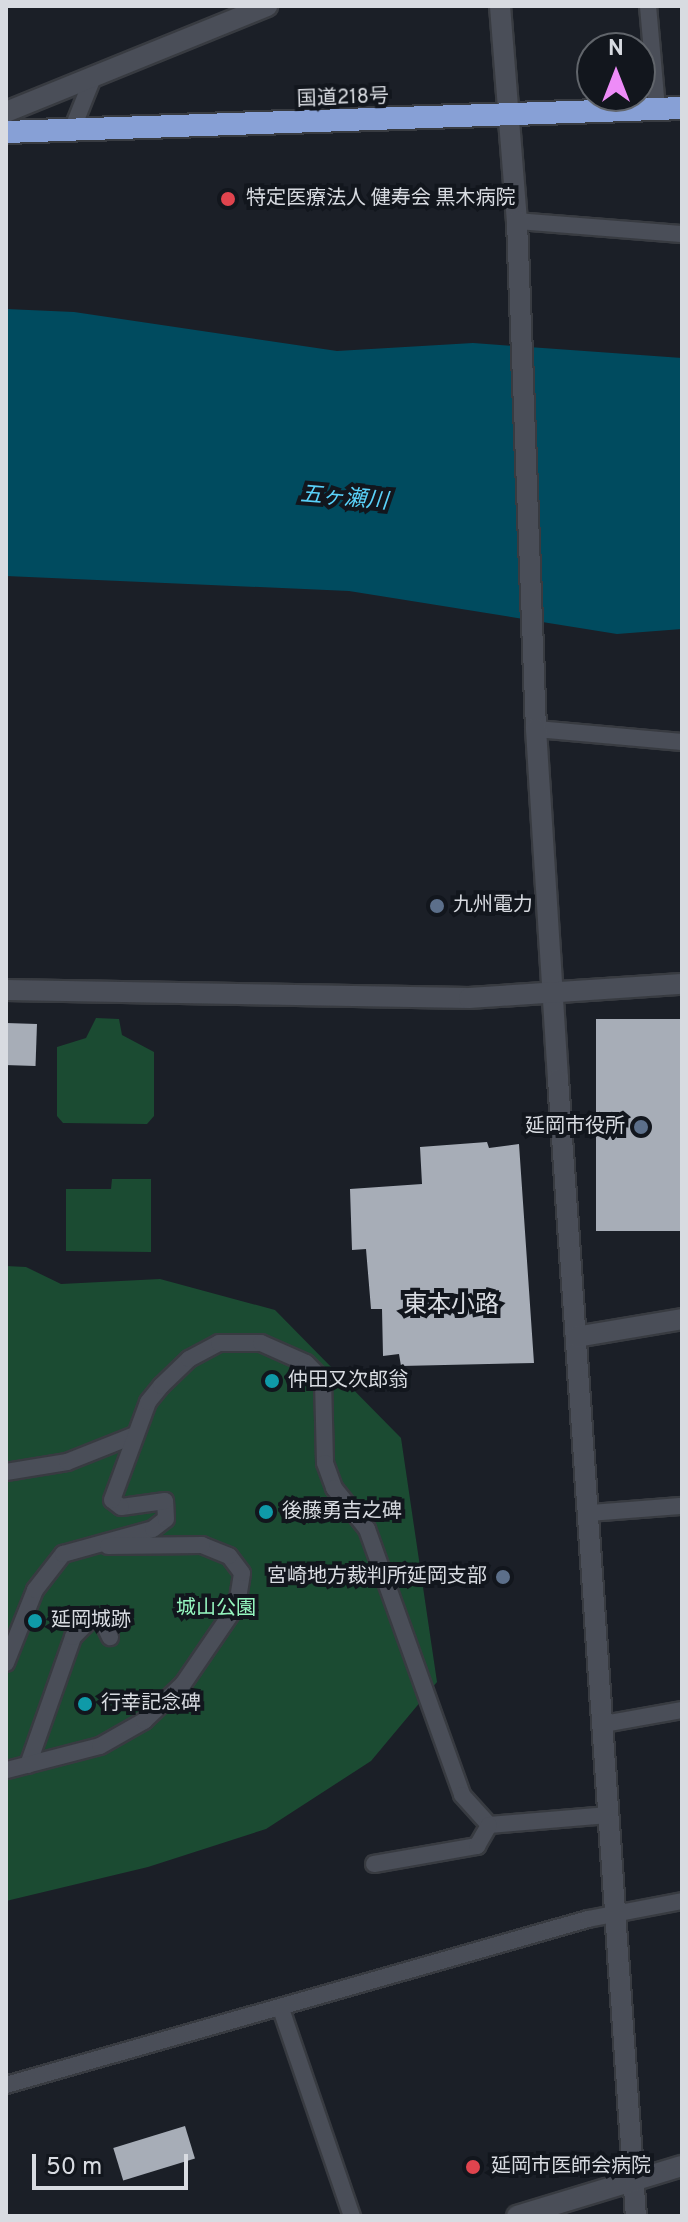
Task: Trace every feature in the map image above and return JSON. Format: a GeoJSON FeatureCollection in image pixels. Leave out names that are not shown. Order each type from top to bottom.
{"type":"FeatureCollection","features":[{"type":"Feature","properties":{"kind":"highway","name":"国道218号"},"geometry":{"type":"LineString","coordinates":[[6,132],[509,118],[682,108]]}},
{"type":"Feature","properties":{"kind":"street"},"geometry":{"type":"LineString","coordinates":[[6,112],[92,80],[267,6]]}},
{"type":"Feature","properties":{"kind":"street"},"geometry":{"type":"LineString","coordinates":[[500,6],[522,317],[536,729],[604,1724],[612,1915],[636,2216]]}},
{"type":"Feature","properties":{"kind":"street"},"geometry":{"type":"LineString","coordinates":[[648,6],[657,109]]}},
{"type":"Feature","properties":{"kind":"street"},"geometry":{"type":"LineString","coordinates":[[72,130],[92,80]]}},
{"type":"Feature","properties":{"kind":"street"},"geometry":{"type":"LineString","coordinates":[[517,221],[682,234]]}},
{"type":"Feature","properties":{"kind":"street"},"geometry":{"type":"LineString","coordinates":[[536,729],[682,742]]}},
{"type":"Feature","properties":{"kind":"street"},"geometry":{"type":"LineString","coordinates":[[6,990],[554,994],[682,984]]}},
{"type":"Feature","properties":{"kind":"street"},"geometry":{"type":"LineString","coordinates":[[576,1337],[682,1319]]}},
{"type":"Feature","properties":{"kind":"street"},"geometry":{"type":"LineString","coordinates":[[6,1663],[39,1582],[69,1551],[153,1529],[166,1519],[165,1501],[121,1507],[112,1500],[148,1402],[171,1373],[219,1343],[261,1343],[306,1363],[323,1380],[329,1476],[367,1529],[462,1795],[489,1825]]}},
{"type":"Feature","properties":{"kind":"street"},"geometry":{"type":"LineString","coordinates":[[6,1472],[67,1462],[135,1435]]}},
{"type":"Feature","properties":{"kind":"street"},"geometry":{"type":"LineString","coordinates":[[590,1513],[682,1506]]}},
{"type":"Feature","properties":{"kind":"street"},"geometry":{"type":"LineString","coordinates":[[7,1770],[100,1746],[158,1711],[205,1654],[241,1594],[239,1566],[202,1545],[69,1551]]}},
{"type":"Feature","properties":{"kind":"street"},"geometry":{"type":"LineString","coordinates":[[28,1765],[73,1637],[90,1620],[102,1620],[110,1637]]}},
{"type":"Feature","properties":{"kind":"street"},"geometry":{"type":"LineString","coordinates":[[604,1724],[682,1710]]}},
{"type":"Feature","properties":{"kind":"street"},"geometry":{"type":"LineString","coordinates":[[489,1825],[609,1815]]}},
{"type":"Feature","properties":{"kind":"street"},"geometry":{"type":"LineString","coordinates":[[374,1864],[477,1846],[489,1825]]}},
{"type":"Feature","properties":{"kind":"street"},"geometry":{"type":"LineString","coordinates":[[6,2085],[612,1915],[682,1901]]}},
{"type":"Feature","properties":{"kind":"street"},"geometry":{"type":"LineString","coordinates":[[281,2009],[352,2216]]}},
{"type":"Feature","properties":{"kind":"street"},"geometry":{"type":"LineString","coordinates":[[517,2216],[682,2166]]}},
{"type":"Feature","properties":{"kind":"green space"},"geometry":{"type":"Polygon","coordinates":[[[96,1018],[119,1019],[122,1035],[154,1052],[154,1116],[147,1124],[63,1123],[57,1116],[57,1047],[86,1038],[96,1018]]]}},
{"type":"Feature","properties":{"kind":"green space"},"geometry":{"type":"Polygon","coordinates":[[[112,1179],[151,1179],[151,1252],[66,1251],[66,1189],[111,1189],[112,1179]]]}},
{"type":"Feature","properties":{"kind":"green space","name":"城山公園"},"geometry":{"type":"Polygon","coordinates":[[[6,1266],[26,1267],[61,1284],[160,1279],[275,1310],[401,1438],[437,1682],[371,1761],[266,1829],[148,1867],[6,1901],[6,1266]]]}},
{"type":"Feature","properties":{"kind":"water","name":"五ヶ瀬川"},"geometry":{"type":"Polygon","coordinates":[[[6,309],[74,312],[337,351],[473,343],[682,358],[682,629],[617,634],[349,591],[6,576],[6,309]]]}},
{"type":"Feature","properties":{"kind":"building","name":"延岡市役所"},"geometry":{"type":"Polygon","coordinates":[[[596,1019],[682,1019],[682,1231],[596,1231],[596,1019]]]}},
{"type":"Feature","properties":{"kind":"building"},"geometry":{"type":"Polygon","coordinates":[[[6,1023],[37,1024],[36,1066],[6,1065],[6,1023]]]}},
{"type":"Feature","properties":{"kind":"building"},"geometry":{"type":"Polygon","coordinates":[[[487,1142],[489,1148],[519,1144],[534,1363],[401,1366],[399,1354],[383,1356],[382,1309],[371,1309],[366,1249],[352,1250],[350,1189],[422,1184],[420,1147],[487,1142]]]}},
{"type":"Feature","properties":{"kind":"building"},"geometry":{"type":"Polygon","coordinates":[[[185,2126],[195,2159],[123,2180],[113,2148],[185,2126]]]}},
{"type":"Feature","properties":{"kind":"place","name":"特定医療法人 健寿会 黒木病院"},"geometry":{"type":"Point","coordinates":[228,199]}},
{"type":"Feature","properties":{"kind":"place","name":"九州電力"},"geometry":{"type":"Point","coordinates":[437,906]}},
{"type":"Feature","properties":{"kind":"place","name":"延岡市役所"},"geometry":{"type":"Point","coordinates":[641,1127]}},
{"type":"Feature","properties":{"kind":"place","name":"仲田又次郎翁"},"geometry":{"type":"Point","coordinates":[272,1381]}},
{"type":"Feature","properties":{"kind":"place","name":"後藤勇吉之碑"},"geometry":{"type":"Point","coordinates":[266,1512]}},
{"type":"Feature","properties":{"kind":"place","name":"宮崎地方裁判所延岡支部"},"geometry":{"type":"Point","coordinates":[503,1577]}},
{"type":"Feature","properties":{"kind":"place","name":"延岡城跡"},"geometry":{"type":"Point","coordinates":[35,1621]}},
{"type":"Feature","properties":{"kind":"place","name":"行幸記念碑"},"geometry":{"type":"Point","coordinates":[85,1704]}},
{"type":"Feature","properties":{"kind":"place","name":"延岡市医師会病院"},"geometry":{"type":"Point","coordinates":[473,2167]}},
{"type":"Feature","properties":{"kind":"district","name":"東本小路"},"geometry":{"type":"Point","coordinates":[451,1307]}}]}
